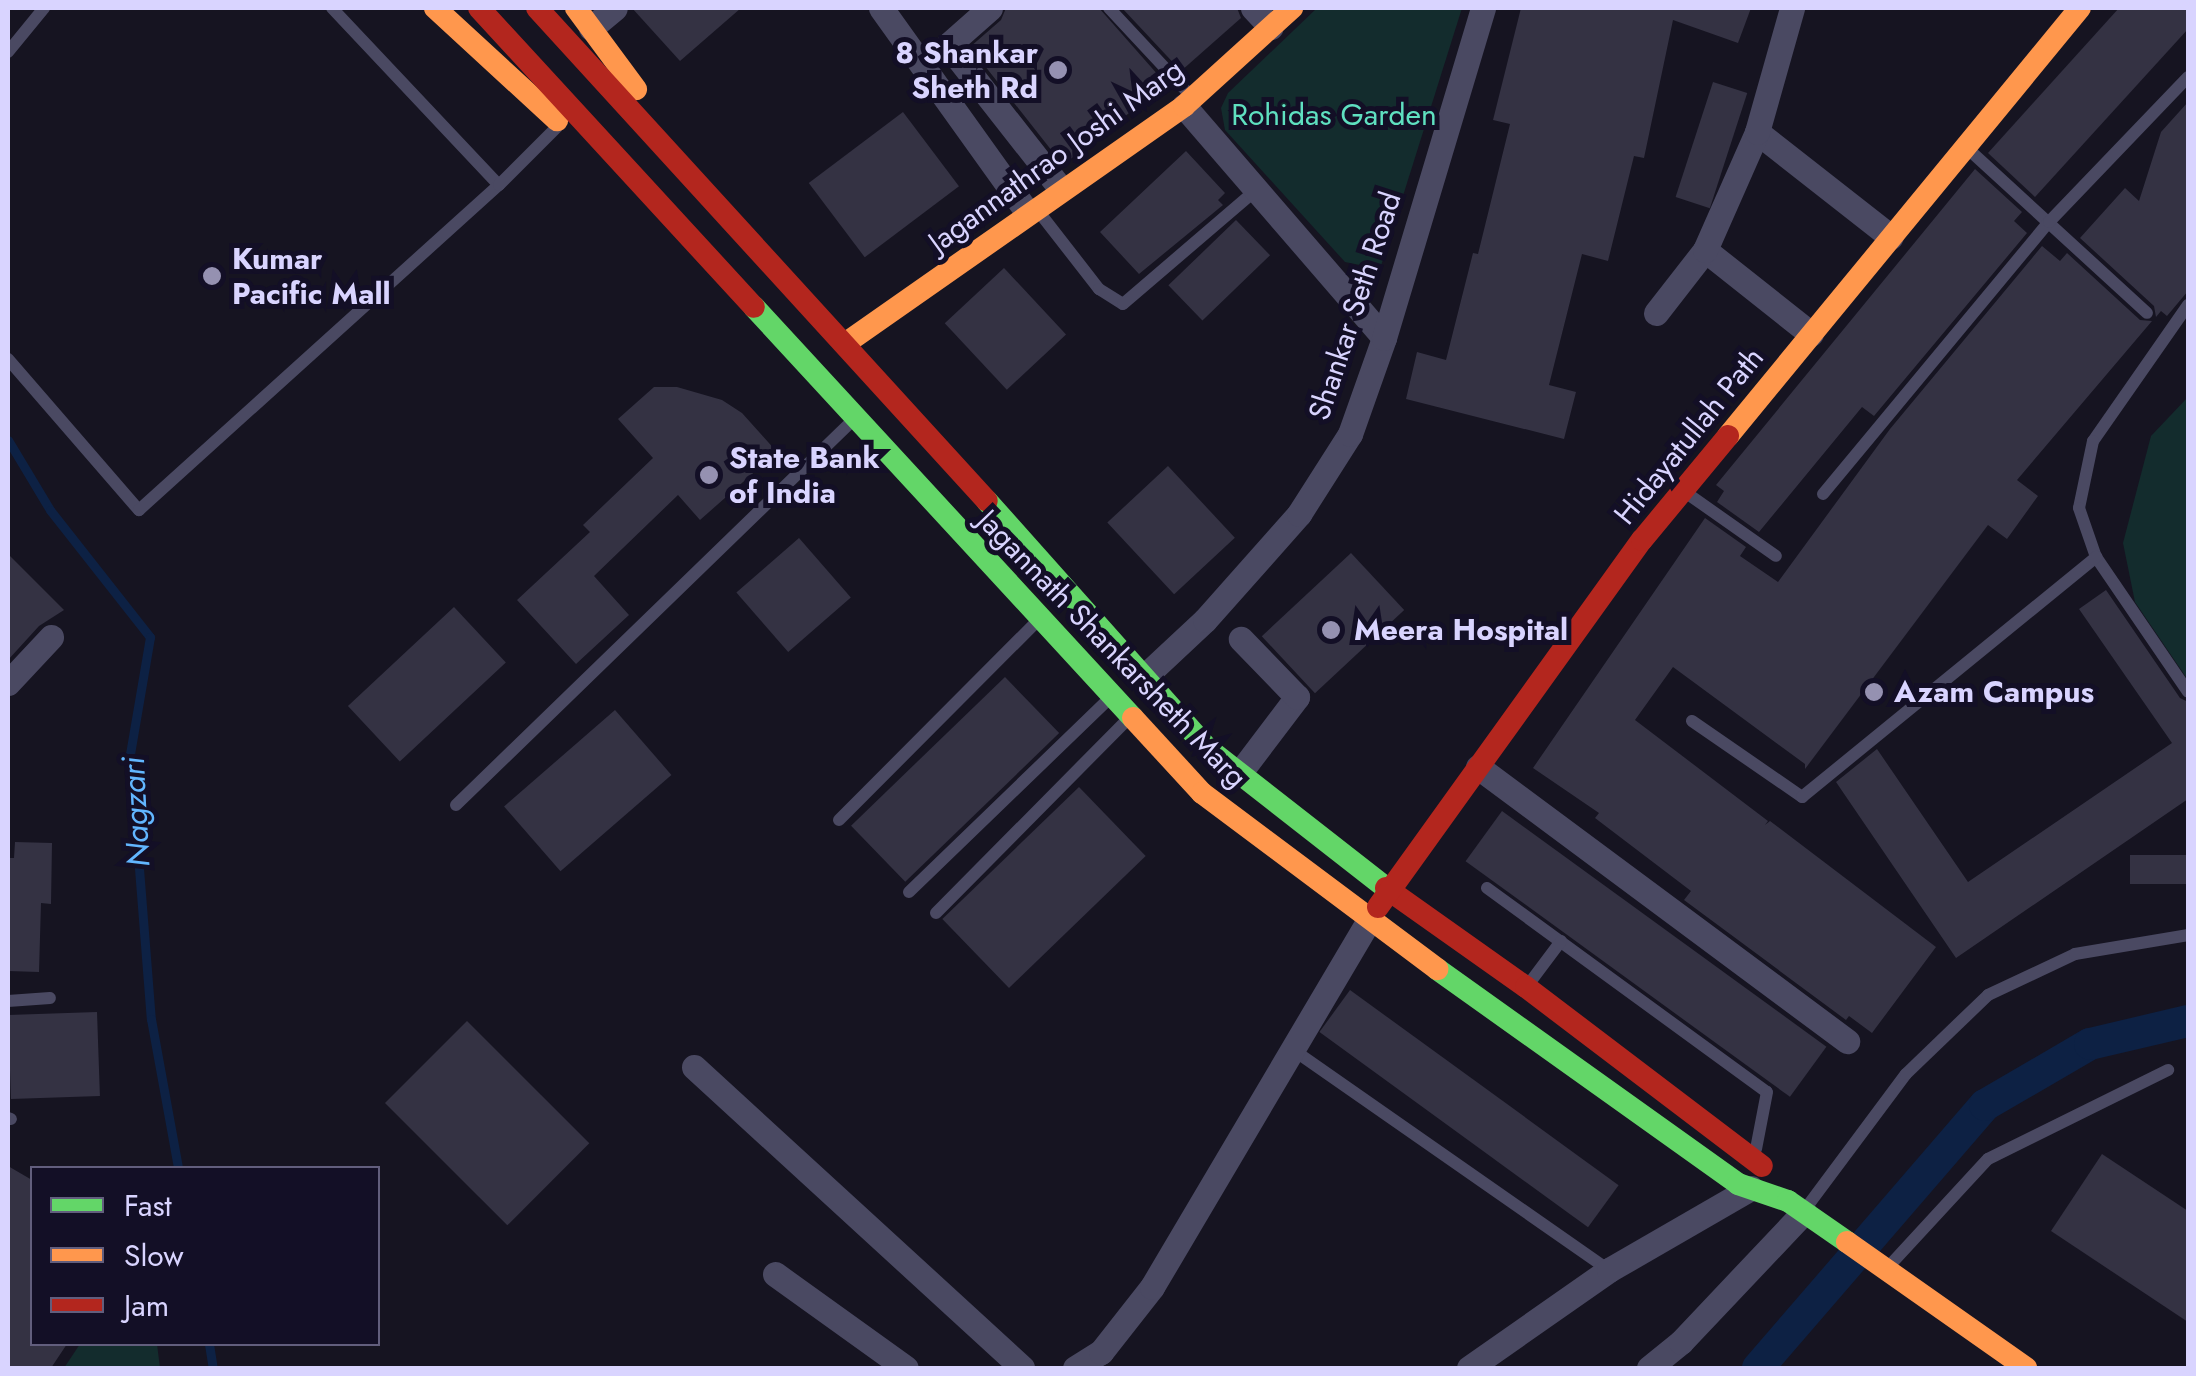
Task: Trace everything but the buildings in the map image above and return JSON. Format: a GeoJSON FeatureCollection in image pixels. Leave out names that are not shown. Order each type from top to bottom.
{"type":"FeatureCollection","features":[{"type":"Feature","properties":{"kind":"main road","name":"Jagannath Shankarsheth Marg"},"geometry":{"type":"LineString","coordinates":[[435,8],[695,242]]}},
{"type":"Feature","properties":{"kind":"main road","name":"Jagannath Shankarsheth Marg"},"geometry":{"type":"LineString","coordinates":[[479,8],[1202,793],[1369,920],[1738,1184],[1796,1207],[2026,1368]]}},
{"type":"Feature","properties":{"kind":"main road","name":"Jagannath Shankarsheth Marg"},"geometry":{"type":"LineString","coordinates":[[537,8],[1233,771],[1755,1156],[1796,1207]]}},
{"type":"Feature","properties":{"kind":"main road","name":"Jagannathrao Joshi Marg"},"geometry":{"type":"LineString","coordinates":[[846,343],[1188,102],[1261,14],[1292,8]]}},
{"type":"Feature","properties":{"kind":"main road","name":"Hidayatullah Path"},"geometry":{"type":"LineString","coordinates":[[1369,920],[1682,490],[2080,8]]}},
{"type":"Feature","properties":{"kind":"main road","name":"Jagannath Shankarsheth Marg"},"geometry":{"type":"LineString","coordinates":[[584,18],[726,213]]}},
{"type":"Feature","properties":{"kind":"main road"},"geometry":{"type":"LineString","coordinates":[[1202,793],[1233,771]]}},
{"type":"Feature","properties":{"kind":"street"},"geometry":{"type":"LineString","coordinates":[[584,18],[615,8]]}},
{"type":"Feature","properties":{"kind":"street"},"geometry":{"type":"LineString","coordinates":[[881,8],[1031,210]]}},
{"type":"Feature","properties":{"kind":"street"},"geometry":{"type":"LineString","coordinates":[[990,8],[948,45],[1061,189]]}},
{"type":"Feature","properties":{"kind":"street","name":"Shankar Seth Road"},"geometry":{"type":"LineString","coordinates":[[1144,677],[1205,620],[1299,514],[1350,434],[1384,338],[1483,8]]}},
{"type":"Feature","properties":{"kind":"street"},"geometry":{"type":"LineString","coordinates":[[1656,313],[1705,250],[1757,132],[1792,8]]}},
{"type":"Feature","properties":{"kind":"street"},"geometry":{"type":"LineString","coordinates":[[1188,102],[1256,190],[1384,338]]}},
{"type":"Feature","properties":{"kind":"street"},"geometry":{"type":"LineString","coordinates":[[1757,132],[1891,237]]}},
{"type":"Feature","properties":{"kind":"street"},"geometry":{"type":"LineString","coordinates":[[1705,250],[1811,334]]}},
{"type":"Feature","properties":{"kind":"street"},"geometry":{"type":"LineString","coordinates":[[8,683],[51,637]]}},
{"type":"Feature","properties":{"kind":"street"},"geometry":{"type":"LineString","coordinates":[[1233,771],[1297,696],[1241,639]]}},
{"type":"Feature","properties":{"kind":"street"},"geometry":{"type":"LineString","coordinates":[[1478,768],[1847,1040]]}},
{"type":"Feature","properties":{"kind":"street"},"geometry":{"type":"LineString","coordinates":[[1075,1368],[1107,1360],[1369,920]]}},
{"type":"Feature","properties":{"kind":"street"},"geometry":{"type":"LineString","coordinates":[[694,1067],[1022,1368]]}},
{"type":"Feature","properties":{"kind":"street"},"geometry":{"type":"LineString","coordinates":[[1470,1368],[1609,1270],[1751,1188]]}},
{"type":"Feature","properties":{"kind":"street"},"geometry":{"type":"LineString","coordinates":[[1649,1368],[1681,1342],[1796,1207]]}},
{"type":"Feature","properties":{"kind":"street"},"geometry":{"type":"LineString","coordinates":[[775,1274],[906,1368]]}},
{"type":"Feature","properties":{"kind":"lane"},"geometry":{"type":"LineString","coordinates":[[8,52],[44,8]]}},
{"type":"Feature","properties":{"kind":"lane"},"geometry":{"type":"LineString","coordinates":[[332,8],[500,185]]}},
{"type":"Feature","properties":{"kind":"lane"},"geometry":{"type":"LineString","coordinates":[[1110,8],[1188,102]]}},
{"type":"Feature","properties":{"kind":"lane"},"geometry":{"type":"LineString","coordinates":[[1822,494],[2048,222],[2188,77]]}},
{"type":"Feature","properties":{"kind":"lane"},"geometry":{"type":"LineString","coordinates":[[8,359],[139,510],[500,185],[561,123]]}},
{"type":"Feature","properties":{"kind":"lane"},"geometry":{"type":"LineString","coordinates":[[1966,146],[2147,313]]}},
{"type":"Feature","properties":{"kind":"lane"},"geometry":{"type":"LineString","coordinates":[[1031,210],[1099,289],[1124,304],[1256,190]]}},
{"type":"Feature","properties":{"kind":"lane"},"geometry":{"type":"LineString","coordinates":[[2188,305],[2092,441],[2079,508],[2096,557],[2188,692]]}},
{"type":"Feature","properties":{"kind":"lane"},"geometry":{"type":"LineString","coordinates":[[456,805],[855,418]]}},
{"type":"Feature","properties":{"kind":"lane"},"geometry":{"type":"LineString","coordinates":[[1682,490],[1776,556]]}},
{"type":"Feature","properties":{"kind":"lane"},"geometry":{"type":"LineString","coordinates":[[1692,721],[1802,797],[2096,557]]}},
{"type":"Feature","properties":{"kind":"lane"},"geometry":{"type":"LineString","coordinates":[[839,820],[1039,619]]}},
{"type":"Feature","properties":{"kind":"lane"},"geometry":{"type":"LineString","coordinates":[[909,892],[1111,697]]}},
{"type":"Feature","properties":{"kind":"lane"},"geometry":{"type":"LineString","coordinates":[[936,913],[1130,718]]}},
{"type":"Feature","properties":{"kind":"lane"},"geometry":{"type":"LineString","coordinates":[[1487,888],[1767,1092],[1755,1156]]}},
{"type":"Feature","properties":{"kind":"lane"},"geometry":{"type":"LineString","coordinates":[[1796,1207],[1906,1074],[1988,995],[2075,954],[2188,935]]}},
{"type":"Feature","properties":{"kind":"lane"},"geometry":{"type":"LineString","coordinates":[[1526,987],[1561,941]]}},
{"type":"Feature","properties":{"kind":"lane"},"geometry":{"type":"LineString","coordinates":[[8,1002],[50,998]]}},
{"type":"Feature","properties":{"kind":"lane"},"geometry":{"type":"LineString","coordinates":[[1292,1048],[1609,1270]]}},
{"type":"Feature","properties":{"kind":"lane"},"geometry":{"type":"LineString","coordinates":[[1886,1270],[1988,1159],[2168,1070]]}},
{"type":"Feature","properties":{"kind":"green space","name":"Rohidas Garden"},"geometry":{"type":"Polygon","coordinates":[[[1317,8],[1462,8],[1380,269],[1345,262],[1225,130],[1221,108],[1228,93],[1317,8]]]}},
{"type":"Feature","properties":{"kind":"green space"},"geometry":{"type":"Polygon","coordinates":[[[2188,397],[2188,680],[2135,602],[2123,543],[2151,436],[2188,397]]]}},
{"type":"Feature","properties":{"kind":"green space"},"geometry":{"type":"Polygon","coordinates":[[[79,1346],[157,1346],[160,1368],[64,1368],[79,1346]]]}},
{"type":"Feature","properties":{"kind":"waterway","name":"Nagzari"},"geometry":{"type":"LineString","coordinates":[[8,440],[50,510],[150,637],[130,754],[151,1019],[178,1166]]}},
{"type":"Feature","properties":{"kind":"waterway"},"geometry":{"type":"LineString","coordinates":[[1758,1368],[1985,1105],[2090,1044],[2188,1021]]}},
{"type":"Feature","properties":{"kind":"waterway","name":"Nagzari"},"geometry":{"type":"LineString","coordinates":[[209,1346],[213,1368]]}},
{"type":"Feature","properties":{"kind":"traffic: fast"},"geometry":{"type":"LineString","coordinates":[[754,307],[1133,718]]}},
{"type":"Feature","properties":{"kind":"traffic: fast"},"geometry":{"type":"LineString","coordinates":[[987,501],[1207,748],[1386,888]]}},
{"type":"Feature","properties":{"kind":"traffic: fast"},"geometry":{"type":"LineString","coordinates":[[1437,969],[1738,1184],[1788,1201],[1847,1242]]}},
{"type":"Feature","properties":{"kind":"traffic: slow"},"geometry":{"type":"LineString","coordinates":[[435,8],[557,120]]}},
{"type":"Feature","properties":{"kind":"traffic: slow"},"geometry":{"type":"LineString","coordinates":[[576,8],[636,89]]}},
{"type":"Feature","properties":{"kind":"traffic: slow"},"geometry":{"type":"LineString","coordinates":[[846,343],[1184,106],[1292,8]]}},
{"type":"Feature","properties":{"kind":"traffic: slow"},"geometry":{"type":"LineString","coordinates":[[1728,436],[2080,8]]}},
{"type":"Feature","properties":{"kind":"traffic: slow"},"geometry":{"type":"LineString","coordinates":[[1133,718],[1202,793],[1437,969]]}},
{"type":"Feature","properties":{"kind":"traffic: slow"},"geometry":{"type":"LineString","coordinates":[[1847,1242],[2026,1368]]}},
{"type":"Feature","properties":{"kind":"traffic: jam"},"geometry":{"type":"LineString","coordinates":[[479,8],[754,307]]}},
{"type":"Feature","properties":{"kind":"traffic: jam"},"geometry":{"type":"LineString","coordinates":[[537,8],[987,501]]}},
{"type":"Feature","properties":{"kind":"traffic: jam"},"geometry":{"type":"LineString","coordinates":[[1378,907],[1642,540],[1728,436]]}},
{"type":"Feature","properties":{"kind":"traffic: jam"},"geometry":{"type":"LineString","coordinates":[[1386,888],[1526,987],[1762,1166]]}},
{"type":"Feature","properties":{"kind":"place","name":"8 Shankar Sheth Rd"},"geometry":{"type":"Point","coordinates":[1058,70]}},
{"type":"Feature","properties":{"kind":"place","name":"Kumar Pacific Mall"},"geometry":{"type":"Point","coordinates":[212,276]}},
{"type":"Feature","properties":{"kind":"place","name":"State Bank of India"},"geometry":{"type":"Point","coordinates":[709,475]}},
{"type":"Feature","properties":{"kind":"place","name":"Meera Hospital"},"geometry":{"type":"Point","coordinates":[1331,630]}},
{"type":"Feature","properties":{"kind":"place","name":"Azam Campus"},"geometry":{"type":"Point","coordinates":[1874,692]}}]}
